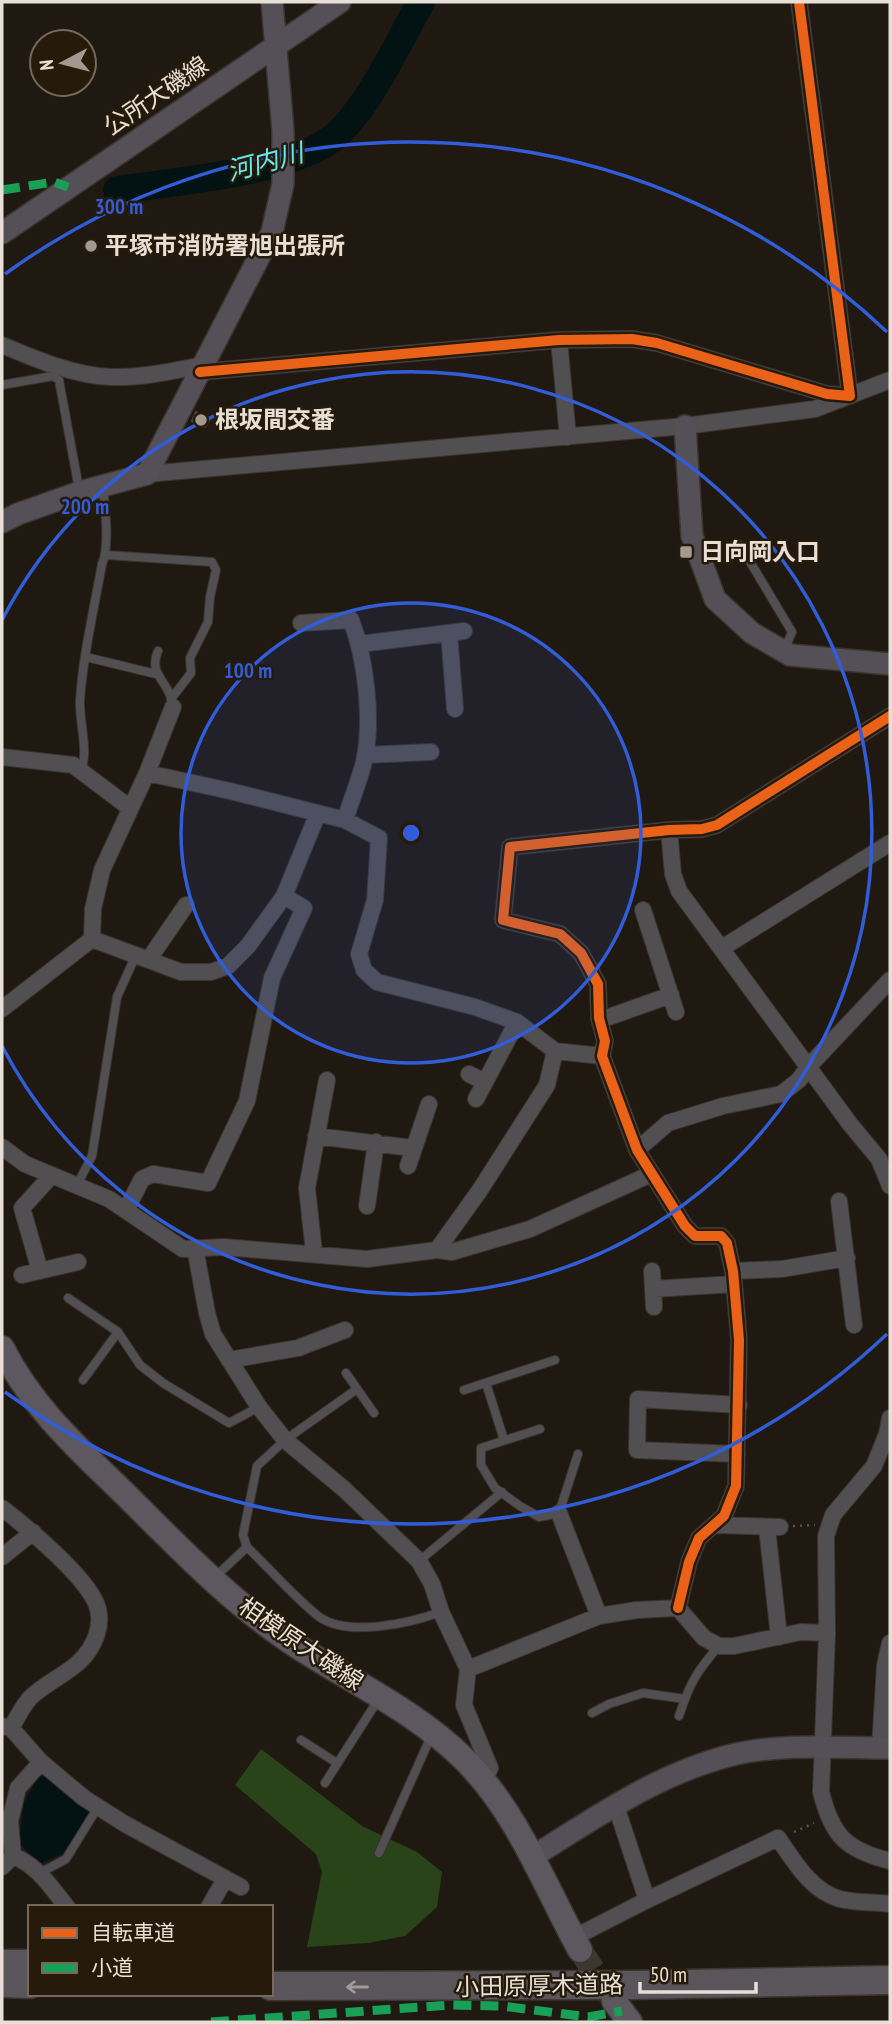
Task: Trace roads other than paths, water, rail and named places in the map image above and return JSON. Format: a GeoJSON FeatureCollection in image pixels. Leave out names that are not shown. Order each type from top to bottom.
{"type":"FeatureCollection","features":[{"type":"Feature","properties":{"kind":"highway","name":"小田原厚木道路"},"geometry":{"type":"LineString","coordinates":[[273,1967],[443,1968],[890,1962]]}},
{"type":"Feature","properties":{"kind":"highway"},"geometry":{"type":"LineString","coordinates":[[2,1964],[28,1964]]}},
{"type":"Feature","properties":{"kind":"highway","name":"小田原厚木道路"},"geometry":{"type":"LineString","coordinates":[[273,1986],[593,1985],[890,1980]]}},
{"type":"Feature","properties":{"kind":"highway"},"geometry":{"type":"LineString","coordinates":[[2,1983],[28,1984]]}},
{"type":"Feature","properties":{"kind":"main road","name":"相模原大磯線"},"geometry":{"type":"LineString","coordinates":[[2,1348],[15,1374],[43,1413],[212,1580],[301,1649],[433,1731],[484,1781],[510,1817],[577,1944]]}},
{"type":"Feature","properties":{"kind":"main road"},"geometry":{"type":"LineString","coordinates":[[614,2001],[630,2022]]}},
{"type":"Feature","properties":{"kind":"street"},"geometry":{"type":"LineString","coordinates":[[147,474],[272,232],[283,184],[283,145],[272,2]]}},
{"type":"Feature","properties":{"kind":"street","name":"公所大磯線"},"geometry":{"type":"LineString","coordinates":[[2,233],[340,2]]}},
{"type":"Feature","properties":{"kind":"street"},"geometry":{"type":"LineString","coordinates":[[799,2],[850,396]]}},
{"type":"Feature","properties":{"kind":"street"},"geometry":{"type":"LineString","coordinates":[[2,345],[68,369],[109,377],[559,340],[632,339],[657,343],[827,394],[850,396]]}},
{"type":"Feature","properties":{"kind":"street"},"geometry":{"type":"LineString","coordinates":[[559,340],[568,436]]}},
{"type":"Feature","properties":{"kind":"street"},"geometry":{"type":"LineString","coordinates":[[3,521],[80,492],[147,474],[685,426],[815,410],[890,380]]}},
{"type":"Feature","properties":{"kind":"street"},"geometry":{"type":"LineString","coordinates":[[685,426],[692,536],[715,598],[752,633],[790,655],[890,664]]}},
{"type":"Feature","properties":{"kind":"street"},"geometry":{"type":"LineString","coordinates":[[301,623],[351,620],[360,644],[368,719],[365,755],[345,820]]}},
{"type":"Feature","properties":{"kind":"street"},"geometry":{"type":"LineString","coordinates":[[360,644],[457,632],[455,709]]}},
{"type":"Feature","properties":{"kind":"street"},"geometry":{"type":"LineString","coordinates":[[92,939],[93,909],[102,870],[147,773],[172,703]]}},
{"type":"Feature","properties":{"kind":"street"},"geometry":{"type":"LineString","coordinates":[[678,1608],[689,1562],[699,1538],[724,1516],[736,1486],[739,1340],[734,1277],[727,1243],[721,1236],[695,1236],[685,1226],[637,1150],[602,1056],[605,1041],[599,1018],[598,984],[582,953],[560,934],[503,920],[510,847],[668,830],[702,830],[717,825],[890,716]]}},
{"type":"Feature","properties":{"kind":"street"},"geometry":{"type":"LineString","coordinates":[[365,755],[431,752]]}},
{"type":"Feature","properties":{"kind":"street"},"geometry":{"type":"LineString","coordinates":[[2,757],[73,765],[130,808]]}},
{"type":"Feature","properties":{"kind":"street"},"geometry":{"type":"LineString","coordinates":[[147,773],[230,790],[345,820],[379,838],[375,900],[359,954],[364,970],[377,982],[462,1006],[475,1007],[517,1022],[555,1051],[602,1056]]}},
{"type":"Feature","properties":{"kind":"street"},"geometry":{"type":"LineString","coordinates":[[92,939],[181,972],[211,972],[228,966],[248,946],[284,896],[318,813]]}},
{"type":"Feature","properties":{"kind":"street"},"geometry":{"type":"LineString","coordinates":[[668,830],[673,874],[679,891],[850,1124],[879,1159],[890,1186]]}},
{"type":"Feature","properties":{"kind":"street"},"geometry":{"type":"LineString","coordinates":[[722,948],[890,843]]}},
{"type":"Feature","properties":{"kind":"street"},"geometry":{"type":"LineString","coordinates":[[126,1210],[142,1179],[153,1174],[208,1183],[247,1101],[272,978],[304,908],[284,896]]}},
{"type":"Feature","properties":{"kind":"street"},"geometry":{"type":"LineString","coordinates":[[142,958],[186,905]]}},
{"type":"Feature","properties":{"kind":"street"},"geometry":{"type":"LineString","coordinates":[[643,911],[676,1012]]}},
{"type":"Feature","properties":{"kind":"street"},"geometry":{"type":"LineString","coordinates":[[2,1009],[92,939]]}},
{"type":"Feature","properties":{"kind":"street"},"geometry":{"type":"LineString","coordinates":[[637,1150],[668,1123],[723,1106],[781,1094],[799,1080],[890,980]]}},
{"type":"Feature","properties":{"kind":"street"},"geometry":{"type":"LineString","coordinates":[[599,1018],[671,995]]}},
{"type":"Feature","properties":{"kind":"street"},"geometry":{"type":"LineString","coordinates":[[476,1099],[517,1022]]}},
{"type":"Feature","properties":{"kind":"street"},"geometry":{"type":"LineString","coordinates":[[437,1251],[480,1190],[547,1084],[555,1051]]}},
{"type":"Feature","properties":{"kind":"street"},"geometry":{"type":"LineString","coordinates":[[469,1074],[485,1082]]}},
{"type":"Feature","properties":{"kind":"street"},"geometry":{"type":"LineString","coordinates":[[314,1253],[307,1188],[327,1080]]}},
{"type":"Feature","properties":{"kind":"street"},"geometry":{"type":"LineString","coordinates":[[408,1166],[429,1104]]}},
{"type":"Feature","properties":{"kind":"street"},"geometry":{"type":"LineString","coordinates":[[316,1136],[412,1148]]}},
{"type":"Feature","properties":{"kind":"street"},"geometry":{"type":"LineString","coordinates":[[367,1206],[376,1142]]}},
{"type":"Feature","properties":{"kind":"street"},"geometry":{"type":"LineString","coordinates":[[2,1147],[25,1164],[109,1199],[183,1249],[224,1247],[367,1259],[437,1251],[452,1252],[530,1229],[651,1174]]}},
{"type":"Feature","properties":{"kind":"street"},"geometry":{"type":"LineString","coordinates":[[40,1271],[22,1208],[52,1175]]}},
{"type":"Feature","properties":{"kind":"street"},"geometry":{"type":"LineString","coordinates":[[839,1200],[854,1325]]}},
{"type":"Feature","properties":{"kind":"street"},"geometry":{"type":"LineString","coordinates":[[195,1248],[206,1313],[213,1335],[259,1407],[285,1440],[344,1489],[419,1561],[432,1584],[441,1612],[468,1669],[464,1705],[491,1768],[484,1781]]}},
{"type":"Feature","properties":{"kind":"street"},"geometry":{"type":"LineString","coordinates":[[653,1289],[847,1258]]}},
{"type":"Feature","properties":{"kind":"street"},"geometry":{"type":"LineString","coordinates":[[22,1275],[78,1262]]}},
{"type":"Feature","properties":{"kind":"street"},"geometry":{"type":"LineString","coordinates":[[652,1271],[654,1307]]}},
{"type":"Feature","properties":{"kind":"street"},"geometry":{"type":"LineString","coordinates":[[229,1360],[298,1348],[345,1330]]}},
{"type":"Feature","properties":{"kind":"street"},"geometry":{"type":"LineString","coordinates":[[737,1454],[637,1450],[638,1399],[738,1405]]}},
{"type":"Feature","properties":{"kind":"street"},"geometry":{"type":"LineString","coordinates":[[890,1418],[874,1466],[833,1515],[826,1535],[827,1633],[821,1792],[827,1818],[839,1837],[869,1856],[890,1861]]}},
{"type":"Feature","properties":{"kind":"street"},"geometry":{"type":"LineString","coordinates":[[2,1508],[33,1532],[78,1579],[96,1604],[99,1620],[93,1646],[79,1663],[30,1698],[6,1727],[41,1762],[98,1807],[125,1825],[241,1887]]}},
{"type":"Feature","properties":{"kind":"street"},"geometry":{"type":"LineString","coordinates":[[559,1513],[598,1616]]}},
{"type":"Feature","properties":{"kind":"street"},"geometry":{"type":"LineString","coordinates":[[716,1525],[774,1528],[779,1637]]}},
{"type":"Feature","properties":{"kind":"street"},"geometry":{"type":"LineString","coordinates":[[2,1557],[33,1532]]}},
{"type":"Feature","properties":{"kind":"street"},"geometry":{"type":"LineString","coordinates":[[678,1608],[704,1638],[719,1646],[734,1646],[801,1632],[827,1633]]}},
{"type":"Feature","properties":{"kind":"street"},"geometry":{"type":"LineString","coordinates":[[468,1669],[598,1616],[678,1608]]}},
{"type":"Feature","properties":{"kind":"street"},"geometry":{"type":"LineString","coordinates":[[532,1857],[649,1785],[690,1768],[738,1754],[793,1747],[885,1748],[885,1665],[890,1643]]}},
{"type":"Feature","properties":{"kind":"street"},"geometry":{"type":"LineString","coordinates":[[41,1762],[18,1788],[10,1822],[7,1861],[25,1861],[40,1874],[64,1905]]}},
{"type":"Feature","properties":{"kind":"street"},"geometry":{"type":"LineString","coordinates":[[616,1806],[646,1900]]}},
{"type":"Feature","properties":{"kind":"street"},"geometry":{"type":"LineString","coordinates":[[577,1944],[646,1900],[778,1838],[805,1876],[817,1887],[839,1899],[890,1904]]}},
{"type":"Feature","properties":{"kind":"street"},"geometry":{"type":"LineString","coordinates":[[210,1905],[225,1879]]}},
{"type":"Feature","properties":{"kind":"lane"},"geometry":{"type":"LineString","coordinates":[[2,385],[53,376],[59,380],[80,492]]}},
{"type":"Feature","properties":{"kind":"lane"},"geometry":{"type":"LineString","coordinates":[[81,771],[85,754],[79,721],[80,697],[102,564],[106,555],[102,486]]}},
{"type":"Feature","properties":{"kind":"lane"},"geometry":{"type":"LineString","coordinates":[[740,545],[792,632],[783,651]]}},
{"type":"Feature","properties":{"kind":"lane"},"geometry":{"type":"LineString","coordinates":[[106,555],[212,562],[216,570],[208,622],[190,658],[191,673],[172,703]]}},
{"type":"Feature","properties":{"kind":"lane"},"geometry":{"type":"LineString","coordinates":[[156,674],[154,660],[158,651]]}},
{"type":"Feature","properties":{"kind":"lane"},"geometry":{"type":"LineString","coordinates":[[86,657],[156,674],[162,680],[172,703]]}},
{"type":"Feature","properties":{"kind":"lane"},"geometry":{"type":"LineString","coordinates":[[77,1185],[92,1156],[117,998],[142,958]]}},
{"type":"Feature","properties":{"kind":"lane"},"geometry":{"type":"LineString","coordinates":[[68,1298],[118,1332],[140,1365],[163,1383],[229,1423],[259,1407]]}},
{"type":"Feature","properties":{"kind":"lane"},"geometry":{"type":"LineString","coordinates":[[83,1380],[118,1332]]}},
{"type":"Feature","properties":{"kind":"lane"},"geometry":{"type":"LineString","coordinates":[[464,1390],[555,1360]]}},
{"type":"Feature","properties":{"kind":"lane"},"geometry":{"type":"LineString","coordinates":[[346,1373],[374,1413]]}},
{"type":"Feature","properties":{"kind":"lane"},"geometry":{"type":"LineString","coordinates":[[486,1383],[504,1440]]}},
{"type":"Feature","properties":{"kind":"lane"},"geometry":{"type":"LineString","coordinates":[[357,1388],[285,1440],[257,1466],[243,1535],[247,1547],[320,1618],[340,1625],[372,1627],[407,1623],[441,1612]]}},
{"type":"Feature","properties":{"kind":"lane"},"geometry":{"type":"LineString","coordinates":[[540,1429],[481,1448],[481,1465],[495,1488],[520,1507],[540,1517],[559,1513],[578,1454]]}},
{"type":"Feature","properties":{"kind":"lane"},"geometry":{"type":"LineString","coordinates":[[419,1561],[502,1492]]}},
{"type":"Feature","properties":{"kind":"lane"},"geometry":{"type":"LineString","coordinates":[[212,1580],[247,1547]]}},
{"type":"Feature","properties":{"kind":"lane"},"geometry":{"type":"LineString","coordinates":[[679,1716],[687,1689],[699,1669],[719,1646]]}},
{"type":"Feature","properties":{"kind":"lane"},"geometry":{"type":"LineString","coordinates":[[592,1713],[643,1693],[685,1699]]}},
{"type":"Feature","properties":{"kind":"lane"},"geometry":{"type":"LineString","coordinates":[[325,1783],[380,1696]]}},
{"type":"Feature","properties":{"kind":"lane"},"geometry":{"type":"LineString","coordinates":[[379,1853],[433,1731]]}},
{"type":"Feature","properties":{"kind":"lane"},"geometry":{"type":"LineString","coordinates":[[302,1740],[337,1763]]}},
{"type":"Feature","properties":{"kind":"lane"},"geometry":{"type":"LineString","coordinates":[[40,1874],[66,1859],[98,1807]]}},
{"type":"Feature","properties":{"kind":"waterway","name":"河内川"},"geometry":{"type":"LineString","coordinates":[[117,190],[231,174],[291,159],[315,149],[334,137],[359,110],[421,2]]}},
{"type":"Feature","properties":{"kind":"tunnel"},"geometry":{"type":"LineString","coordinates":[[580,1950],[612,1998]]}},
{"type":"Feature","properties":{"kind":"place","name":"平塚市消防署旭出張所"},"geometry":{"type":"Point","coordinates":[91,246]}},
{"type":"Feature","properties":{"kind":"place","name":"根坂間交番"},"geometry":{"type":"Point","coordinates":[201,420]}},
{"type":"Feature","properties":{"kind":"place","name":"日向岡入口"},"geometry":{"type":"Point","coordinates":[686,552]}}]}
